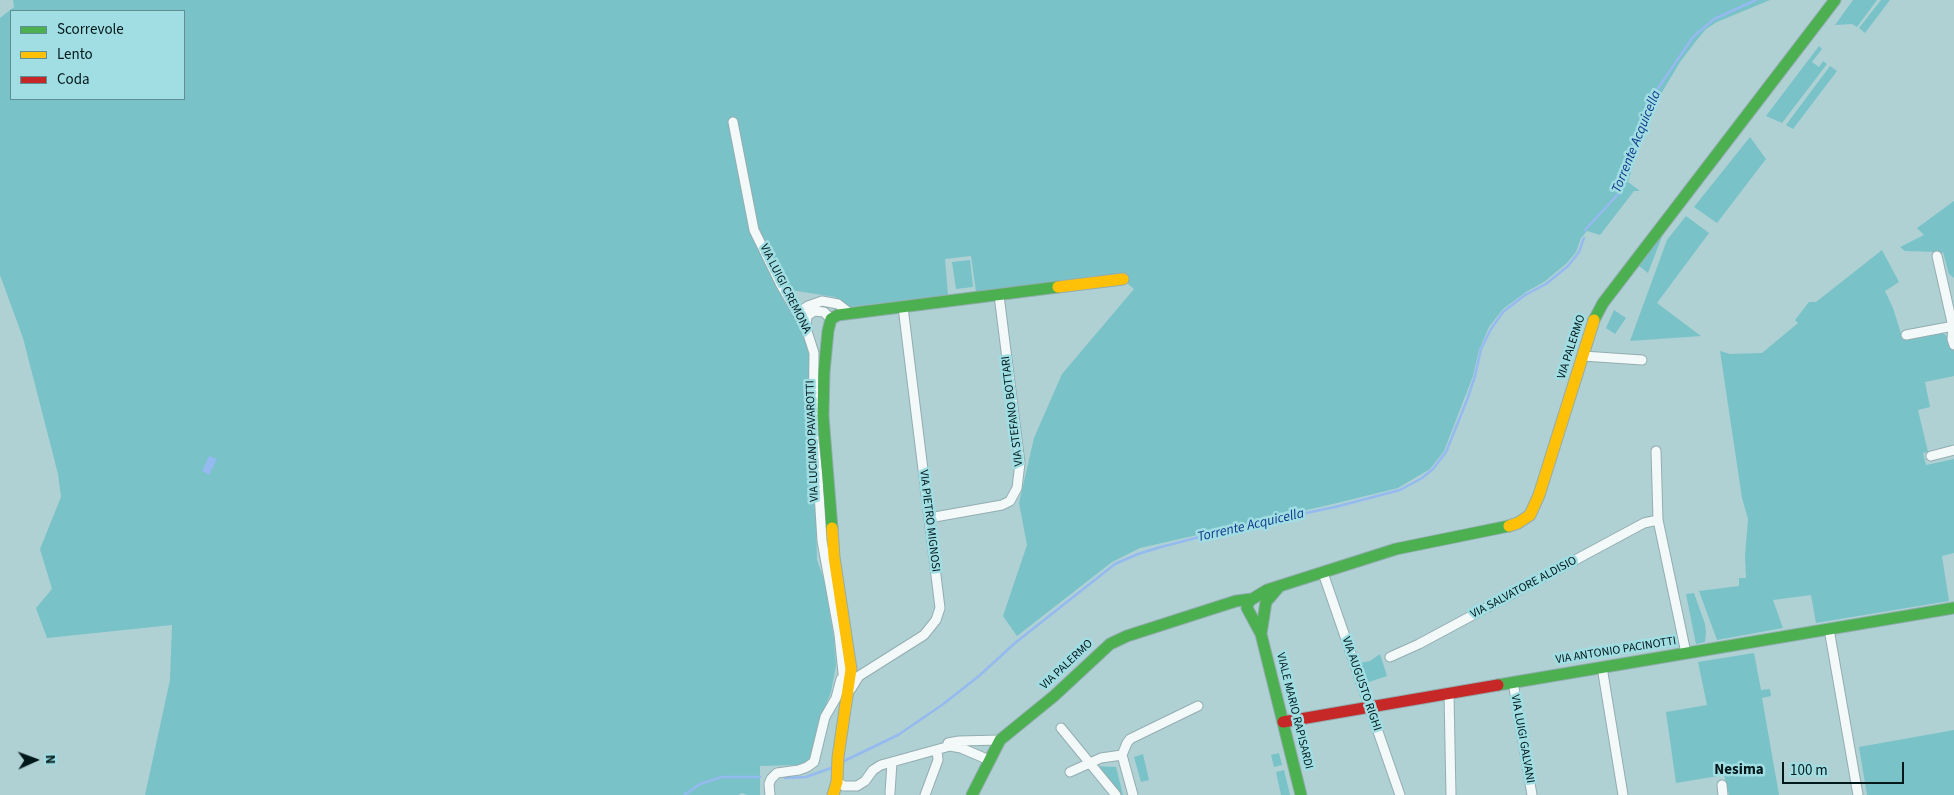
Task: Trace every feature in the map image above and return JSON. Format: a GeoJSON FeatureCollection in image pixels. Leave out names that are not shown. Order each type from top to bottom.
{"type":"FeatureCollection","features":[{"type":"Feature","properties":{"kind":"main road","name":"VIA PALERMO"},"geometry":{"type":"LineString","coordinates":[[972,795],[1000,740],[1054,696],[1110,644],[1127,636],[1236,601],[1254,598],[1267,590],[1396,549],[1494,530],[1525,520],[1536,506],[1594,320],[1610,294],[1835,0]]}},
{"type":"Feature","properties":{"kind":"main road"},"geometry":{"type":"LineString","coordinates":[[831,319],[851,314],[1122,279]]}},
{"type":"Feature","properties":{"kind":"main road","name":"VIA LUCIANO PAVAROTTI"},"geometry":{"type":"LineString","coordinates":[[831,319],[824,372],[823,416],[834,557],[853,678],[838,757],[837,782],[833,795]]}},
{"type":"Feature","properties":{"kind":"main road"},"geometry":{"type":"LineString","coordinates":[[1220,606],[1229,606],[1257,615],[1280,586]]}},
{"type":"Feature","properties":{"kind":"main road"},"geometry":{"type":"LineString","coordinates":[[1254,598],[1262,601],[1261,634],[1249,613],[1247,604],[1254,598]]}},
{"type":"Feature","properties":{"kind":"main road","name":"VIA ANTONIO PACINOTTI"},"geometry":{"type":"LineString","coordinates":[[1283,722],[1954,608]]}},
{"type":"Feature","properties":{"kind":"main road","name":"VIALE MARIO RAPISARDI"},"geometry":{"type":"LineString","coordinates":[[1261,634],[1301,795]]}},
{"type":"Feature","properties":{"kind":"street","name":"VIA LUIGI CREMONA"},"geometry":{"type":"LineString","coordinates":[[733,122],[754,230],[806,328],[813,346],[815,362],[813,431],[822,541],[839,634],[848,700]]}},
{"type":"Feature","properties":{"kind":"street"},"geometry":{"type":"LineString","coordinates":[[1937,256],[1954,327],[1952,339],[1954,345]]}},
{"type":"Feature","properties":{"kind":"street","name":"VIA STEFANO BOTTARI"},"geometry":{"type":"LineString","coordinates":[[929,518],[1002,505],[1010,501],[1017,488],[1020,463],[999,295]]}},
{"type":"Feature","properties":{"kind":"street"},"geometry":{"type":"LineString","coordinates":[[798,313],[808,306],[822,301],[838,304],[851,314]]}},
{"type":"Feature","properties":{"kind":"street","name":"VIA PIETRO MIGNOSI"},"geometry":{"type":"LineString","coordinates":[[853,678],[924,635],[936,620],[940,608],[903,307]]}},
{"type":"Feature","properties":{"kind":"street"},"geometry":{"type":"LineString","coordinates":[[806,328],[807,316],[814,310],[824,312],[831,319]]}},
{"type":"Feature","properties":{"kind":"street"},"geometry":{"type":"LineString","coordinates":[[1906,336],[1954,327]]}},
{"type":"Feature","properties":{"kind":"street"},"geometry":{"type":"LineString","coordinates":[[1583,356],[1642,360]]}},
{"type":"Feature","properties":{"kind":"street"},"geometry":{"type":"LineString","coordinates":[[1932,456],[1954,450]]}},
{"type":"Feature","properties":{"kind":"street"},"geometry":{"type":"LineString","coordinates":[[1656,451],[1658,520],[1686,654]]}},
{"type":"Feature","properties":{"kind":"street","name":"VIA SALVATORE ALDISIO"},"geometry":{"type":"LineString","coordinates":[[1390,657],[1419,644],[1644,523],[1658,520]]}},
{"type":"Feature","properties":{"kind":"street","name":"VIA AUGUSTO RIGHI"},"geometry":{"type":"LineString","coordinates":[[1323,572],[1400,795]]}},
{"type":"Feature","properties":{"kind":"street"},"geometry":{"type":"LineString","coordinates":[[1829,629],[1858,795]]}},
{"type":"Feature","properties":{"kind":"street","name":"VIA LUIGI CREMONA"},"geometry":{"type":"LineString","coordinates":[[770,795],[769,784],[777,773],[799,770],[814,762],[825,716],[839,690],[842,666]]}},
{"type":"Feature","properties":{"kind":"street"},"geometry":{"type":"LineString","coordinates":[[1602,667],[1623,795]]}},
{"type":"Feature","properties":{"kind":"street","name":"VIA LUIGI GALVANI"},"geometry":{"type":"LineString","coordinates":[[1513,682],[1532,795]]}},
{"type":"Feature","properties":{"kind":"street"},"geometry":{"type":"LineString","coordinates":[[1449,694],[1451,795]]}},
{"type":"Feature","properties":{"kind":"street"},"geometry":{"type":"LineString","coordinates":[[832,706],[848,700]]}},
{"type":"Feature","properties":{"kind":"street"},"geometry":{"type":"LineString","coordinates":[[1133,795],[1122,755],[1127,743],[1130,739],[1198,706]]}},
{"type":"Feature","properties":{"kind":"street"},"geometry":{"type":"LineString","coordinates":[[1061,728],[1116,795]]}},
{"type":"Feature","properties":{"kind":"street"},"geometry":{"type":"LineString","coordinates":[[938,750],[949,742],[1000,740]]}},
{"type":"Feature","properties":{"kind":"street"},"geometry":{"type":"LineString","coordinates":[[837,782],[844,786],[857,786],[865,781],[877,767],[954,746],[989,760]]}},
{"type":"Feature","properties":{"kind":"street"},"geometry":{"type":"LineString","coordinates":[[926,795],[938,760],[938,750]]}},
{"type":"Feature","properties":{"kind":"street"},"geometry":{"type":"LineString","coordinates":[[1070,772],[1101,758],[1122,755]]}},
{"type":"Feature","properties":{"kind":"street"},"geometry":{"type":"LineString","coordinates":[[890,793],[892,762]]}},
{"type":"Feature","properties":{"kind":"street"},"geometry":{"type":"LineString","coordinates":[[1722,785],[1723,795]]}},
{"type":"Feature","properties":{"kind":"shaded area"},"geometry":{"type":"Polygon","coordinates":[[[13,0],[1770,0],[1717,22],[1706,29],[1680,62],[1649,114],[1643,132],[1628,182],[1640,191],[1634,191],[1600,235],[1587,231],[1581,238],[1576,252],[1567,263],[1544,282],[1526,292],[1503,309],[1489,327],[1479,350],[1473,376],[1444,451],[1430,469],[1398,488],[1140,548],[1112,562],[1017,636],[1003,616],[1027,545],[1019,503],[1034,438],[1062,374],[1134,289],[1128,284],[1128,275],[976,292],[971,256],[945,259],[948,295],[849,307],[835,297],[790,290],[783,277],[775,281],[785,303],[795,317],[811,356],[807,423],[809,451],[815,477],[817,560],[824,579],[834,639],[836,665],[831,692],[817,727],[812,757],[806,763],[797,765],[760,766],[760,795],[742,793],[738,795],[145,795],[170,680],[172,625],[47,638],[36,608],[52,589],[40,549],[61,497],[58,474],[23,338],[0,275],[0,18],[10,10],[10,100],[185,100],[185,10],[10,10],[14,7],[13,0]]]}},
{"type":"Feature","properties":{"kind":"shaded area"},"geometry":{"type":"Polygon","coordinates":[[[1853,0],[1877,0],[1857,27],[1852,24],[1835,25],[1853,0]]]}},
{"type":"Feature","properties":{"kind":"shaded area"},"geometry":{"type":"Polygon","coordinates":[[[1881,0],[1890,0],[1865,33],[1859,28],[1881,0]]]}},
{"type":"Feature","properties":{"kind":"shaded area"},"geometry":{"type":"Polygon","coordinates":[[[1819,46],[1822,49],[1812,62],[1819,67],[1823,61],[1827,64],[1782,123],[1766,116],[1819,46]]]}},
{"type":"Feature","properties":{"kind":"shaded area"},"geometry":{"type":"Polygon","coordinates":[[[1830,66],[1837,71],[1793,129],[1786,125],[1830,66]]]}},
{"type":"Feature","properties":{"kind":"shaded area"},"geometry":{"type":"Polygon","coordinates":[[[1750,137],[1766,159],[1717,223],[1694,207],[1750,137]]]}},
{"type":"Feature","properties":{"kind":"shaded area"},"geometry":{"type":"Polygon","coordinates":[[[1954,201],[1954,278],[1949,274],[1943,252],[1939,255],[1937,252],[1905,251],[1900,247],[1924,235],[1917,228],[1954,201]]]}},
{"type":"Feature","properties":{"kind":"shaded area"},"geometry":{"type":"Polygon","coordinates":[[[1686,216],[1709,233],[1657,303],[1701,336],[1630,341],[1667,240],[1686,216]]]}},
{"type":"Feature","properties":{"kind":"shaded area"},"geometry":{"type":"Polygon","coordinates":[[[1663,234],[1648,273],[1639,266],[1663,234]]]}},
{"type":"Feature","properties":{"kind":"shaded area"},"geometry":{"type":"Polygon","coordinates":[[[1882,250],[1899,282],[1885,291],[1893,308],[1903,340],[1943,333],[1950,339],[1954,352],[1954,376],[1925,382],[1930,407],[1918,410],[1928,452],[1923,453],[1926,465],[1954,459],[1954,553],[1942,556],[1949,601],[1816,623],[1811,595],[1773,600],[1783,628],[1717,640],[1699,591],[1739,586],[1739,578],[1746,578],[1745,556],[1748,519],[1742,498],[1720,351],[1730,354],[1762,353],[1798,323],[1795,320],[1809,302],[1816,302],[1882,250]]]}},
{"type":"Feature","properties":{"kind":"shaded area"},"geometry":{"type":"Polygon","coordinates":[[[970,260],[973,287],[956,289],[952,262],[970,260]]]}},
{"type":"Feature","properties":{"kind":"shaded area"},"geometry":{"type":"Polygon","coordinates":[[[1614,310],[1626,318],[1615,334],[1606,328],[1614,310]]]}},
{"type":"Feature","properties":{"kind":"shaded area"},"geometry":{"type":"Polygon","coordinates":[[[209,456],[217,459],[209,475],[202,471],[209,456]]]}},
{"type":"Feature","properties":{"kind":"shaded area"},"geometry":{"type":"Polygon","coordinates":[[[1694,593],[1706,632],[1705,642],[1696,644],[1686,594],[1694,593]]]}},
{"type":"Feature","properties":{"kind":"shaded area"},"geometry":{"type":"Polygon","coordinates":[[[1754,653],[1761,690],[1770,689],[1771,696],[1762,698],[1779,795],[1729,795],[1724,775],[1676,783],[1666,712],[1707,705],[1698,662],[1754,653]]]}},
{"type":"Feature","properties":{"kind":"shaded area"},"geometry":{"type":"Polygon","coordinates":[[[1380,654],[1387,676],[1366,683],[1360,663],[1370,661],[1380,654]]]}},
{"type":"Feature","properties":{"kind":"shaded area"},"geometry":{"type":"Polygon","coordinates":[[[1954,730],[1954,795],[1867,795],[1859,747],[1954,730]]]}},
{"type":"Feature","properties":{"kind":"shaded area"},"geometry":{"type":"Polygon","coordinates":[[[1279,753],[1282,765],[1274,767],[1271,755],[1279,753]]]}},
{"type":"Feature","properties":{"kind":"shaded area"},"geometry":{"type":"Polygon","coordinates":[[[1143,754],[1149,780],[1141,782],[1134,757],[1143,754]]]}},
{"type":"Feature","properties":{"kind":"shaded area"},"geometry":{"type":"Polygon","coordinates":[[[1096,766],[1116,767],[1123,795],[1121,795],[1096,766]]]}},
{"type":"Feature","properties":{"kind":"shaded area"},"geometry":{"type":"Polygon","coordinates":[[[1284,770],[1290,795],[1281,795],[1276,772],[1284,770]]]}},
{"type":"Feature","properties":{"kind":"waterway","name":"Torrente Acquicella"},"geometry":{"type":"LineString","coordinates":[[1585,230],[1620,192],[1638,131],[1652,97],[1693,37],[1714,19],[1756,0]]}},
{"type":"Feature","properties":{"kind":"waterway","name":"Torrente Acquicella"},"geometry":{"type":"LineString","coordinates":[[844,761],[898,735],[942,705],[979,676],[1015,643],[1115,564],[1161,547],[1234,528],[1335,507],[1400,490],[1422,478],[1433,469],[1446,452],[1467,400],[1481,349],[1491,329],[1503,312],[1525,295],[1546,284],[1568,266],[1579,252],[1584,238]]}},
{"type":"Feature","properties":{"kind":"waterway","name":"Torrente Acquicella"},"geometry":{"type":"LineString","coordinates":[[785,778],[806,777],[831,768]]}},
{"type":"Feature","properties":{"kind":"waterway","name":"Torrente Acquicella"},"geometry":{"type":"LineString","coordinates":[[684,795],[700,784],[722,777],[760,777]]}},
{"type":"Feature","properties":{"kind":"traffic: fast"},"geometry":{"type":"LineString","coordinates":[[1594,320],[1603,303],[1835,0]]}},
{"type":"Feature","properties":{"kind":"traffic: fast"},"geometry":{"type":"LineString","coordinates":[[832,528],[823,416],[824,372],[831,319],[838,315],[1058,287]]}},
{"type":"Feature","properties":{"kind":"traffic: fast"},"geometry":{"type":"LineString","coordinates":[[1301,795],[1261,634],[1247,608],[1249,601],[1267,590],[1396,549],[1509,526]]}},
{"type":"Feature","properties":{"kind":"traffic: fast"},"geometry":{"type":"LineString","coordinates":[[1261,634],[1266,602],[1278,588]]}},
{"type":"Feature","properties":{"kind":"traffic: fast"},"geometry":{"type":"LineString","coordinates":[[972,795],[1000,740],[1054,696],[1110,644],[1127,636],[1236,601],[1252,599]]}},
{"type":"Feature","properties":{"kind":"traffic: fast"},"geometry":{"type":"LineString","coordinates":[[1498,685],[1954,608]]}},
{"type":"Feature","properties":{"kind":"traffic: slow"},"geometry":{"type":"LineString","coordinates":[[1058,287],[1123,279]]}},
{"type":"Feature","properties":{"kind":"traffic: slow"},"geometry":{"type":"LineString","coordinates":[[1509,526],[1518,523],[1530,515],[1539,495],[1594,320]]}},
{"type":"Feature","properties":{"kind":"traffic: slow"},"geometry":{"type":"LineString","coordinates":[[832,528],[834,557],[851,669],[838,757],[837,782],[833,795]]}},
{"type":"Feature","properties":{"kind":"traffic: jam"},"geometry":{"type":"LineString","coordinates":[[1283,722],[1498,685]]}},
{"type":"Feature","properties":{"kind":"district","name":"Nesima"},"geometry":{"type":"Point","coordinates":[1739,771]}}]}
